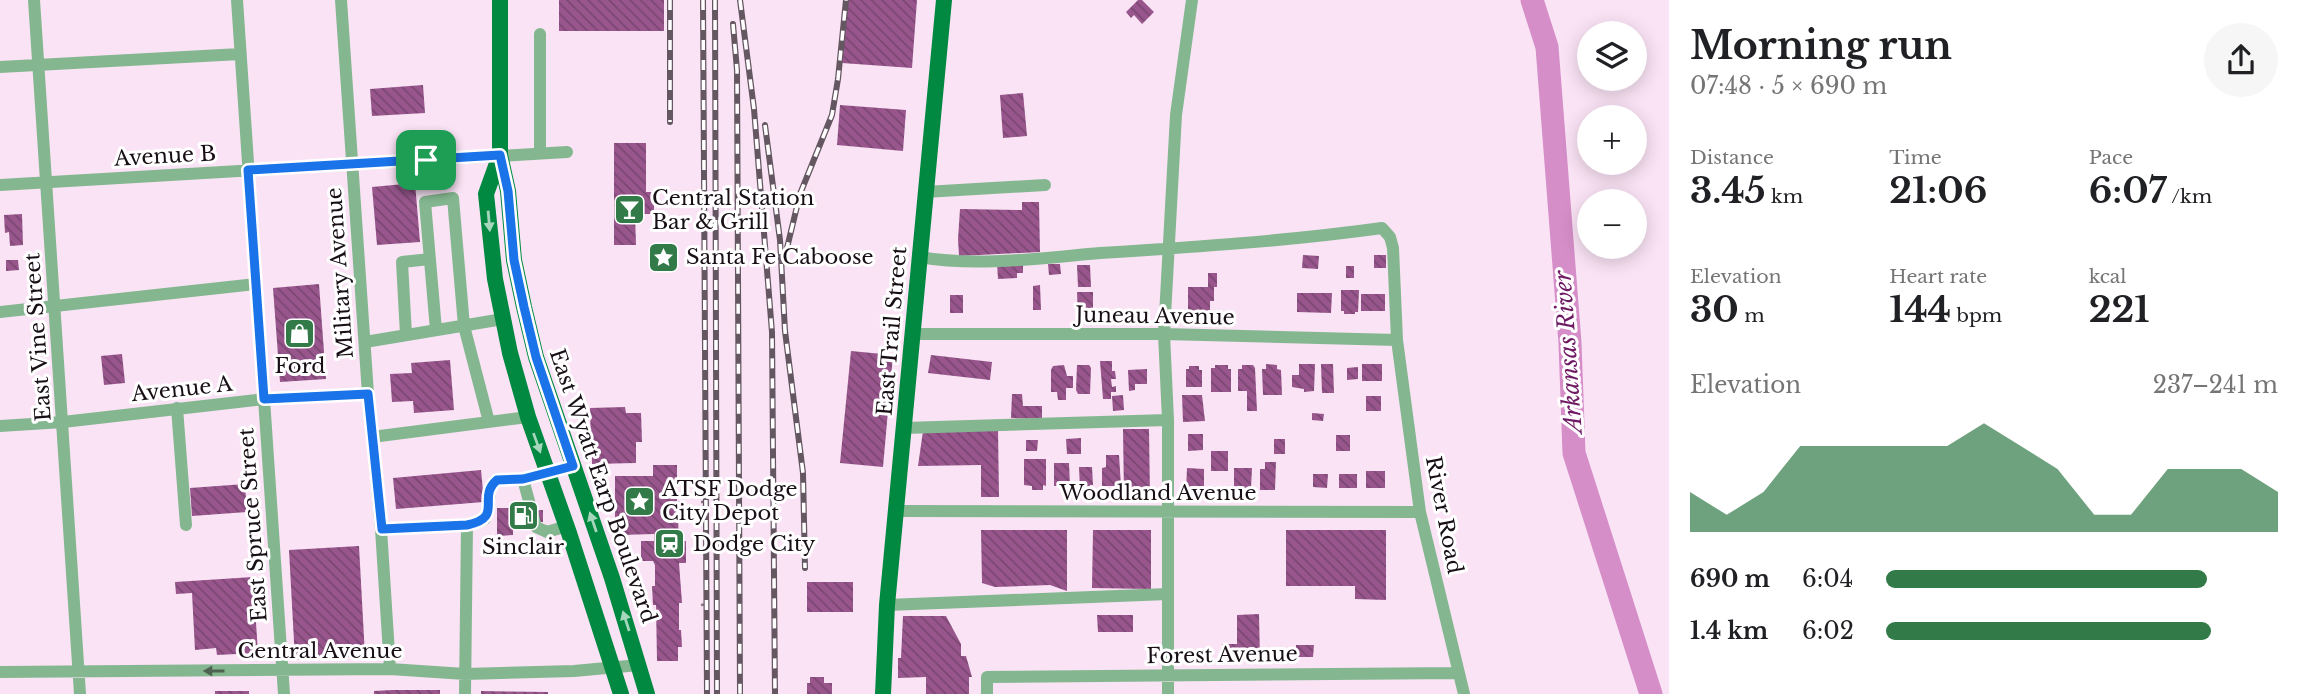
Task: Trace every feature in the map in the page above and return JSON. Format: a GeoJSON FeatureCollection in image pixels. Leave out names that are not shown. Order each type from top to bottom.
{"type":"FeatureCollection","features":[{"type":"Feature","properties":{"kind":"main road","name":"East Wyatt Earp Boulevard"},"geometry":{"type":"LineString","coordinates":[[500,0],[500,155],[508,191],[514,260],[536,357],[647,694]]}},
{"type":"Feature","properties":{"kind":"main road","name":"East Trail Street"},"geometry":{"type":"LineString","coordinates":[[883,694],[887,605],[944,0]]}},
{"type":"Feature","properties":{"kind":"main road","name":"East Wyatt Earp Boulevard"},"geometry":{"type":"LineString","coordinates":[[500,155],[486,194],[495,279],[510,353],[528,417],[621,694]]}},
{"type":"Feature","properties":{"kind":"street","name":"East Vine Street"},"geometry":{"type":"LineString","coordinates":[[34,0],[80,694]]}},
{"type":"Feature","properties":{"kind":"street","name":"East Spruce Street"},"geometry":{"type":"LineString","coordinates":[[237,0],[284,694]]}},
{"type":"Feature","properties":{"kind":"street","name":"Military Avenue"},"geometry":{"type":"LineString","coordinates":[[341,0],[368,394],[382,529],[390,669]]}},
{"type":"Feature","properties":{"kind":"street"},"geometry":{"type":"LineString","coordinates":[[1168,694],[1168,420],[1164,334],[1176,115],[1192,0]]}},
{"type":"Feature","properties":{"kind":"street"},"geometry":{"type":"LineString","coordinates":[[540,34],[540,152]]}},
{"type":"Feature","properties":{"kind":"street"},"geometry":{"type":"LineString","coordinates":[[0,67],[240,54]]}},
{"type":"Feature","properties":{"kind":"street","name":"Avenue B"},"geometry":{"type":"LineString","coordinates":[[0,185],[567,152]]}},
{"type":"Feature","properties":{"kind":"street"},"geometry":{"type":"LineString","coordinates":[[925,192],[1045,186]]}},
{"type":"Feature","properties":{"kind":"street"},"geometry":{"type":"LineString","coordinates":[[436,330],[425,202],[453,198],[464,326],[489,422]]}},
{"type":"Feature","properties":{"kind":"street","name":"River Road"},"geometry":{"type":"LineString","coordinates":[[1170,249],[1381,228],[1390,237],[1393,248],[1397,340],[1420,512],[1464,694]]}},
{"type":"Feature","properties":{"kind":"street"},"geometry":{"type":"LineString","coordinates":[[919,257],[949,262],[1170,249]]}},
{"type":"Feature","properties":{"kind":"street"},"geometry":{"type":"LineString","coordinates":[[406,335],[401,262],[430,259]]}},
{"type":"Feature","properties":{"kind":"street"},"geometry":{"type":"LineString","coordinates":[[0,312],[256,284]]}},
{"type":"Feature","properties":{"kind":"street"},"geometry":{"type":"LineString","coordinates":[[365,342],[503,319]]}},
{"type":"Feature","properties":{"kind":"street","name":"Juneau Avenue"},"geometry":{"type":"LineString","coordinates":[[913,334],[1164,334],[1397,340]]}},
{"type":"Feature","properties":{"kind":"street","name":"Avenue A"},"geometry":{"type":"LineString","coordinates":[[0,426],[63,422],[264,399],[368,394]]}},
{"type":"Feature","properties":{"kind":"street"},"geometry":{"type":"LineString","coordinates":[[177,408],[186,525]]}},
{"type":"Feature","properties":{"kind":"street"},"geometry":{"type":"LineString","coordinates":[[372,438],[528,417]]}},
{"type":"Feature","properties":{"kind":"street"},"geometry":{"type":"LineString","coordinates":[[904,428],[1168,420]]}},
{"type":"Feature","properties":{"kind":"street"},"geometry":{"type":"LineString","coordinates":[[382,529],[467,525],[485,519],[488,514],[489,490],[494,482],[523,479],[573,466]]}},
{"type":"Feature","properties":{"kind":"street"},"geometry":{"type":"LineString","coordinates":[[523,479],[536,527],[547,532],[566,526]]}},
{"type":"Feature","properties":{"kind":"street","name":"Woodland Avenue"},"geometry":{"type":"LineString","coordinates":[[896,511],[1420,512]]}},
{"type":"Feature","properties":{"kind":"street"},"geometry":{"type":"LineString","coordinates":[[465,694],[467,525]]}},
{"type":"Feature","properties":{"kind":"street"},"geometry":{"type":"LineString","coordinates":[[887,605],[1168,594]]}},
{"type":"Feature","properties":{"kind":"street","name":"Central Avenue"},"geometry":{"type":"LineString","coordinates":[[0,672],[390,669],[465,674],[639,665]]}},
{"type":"Feature","properties":{"kind":"street","name":"Forest Avenue"},"geometry":{"type":"LineString","coordinates":[[987,694],[987,677],[1458,673]]}},
{"type":"Feature","properties":{"kind":"path"},"geometry":{"type":"LineString","coordinates":[[701,502],[708,502]]}},
{"type":"Feature","properties":{"kind":"path"},"geometry":{"type":"LineString","coordinates":[[701,605],[709,604]]}},
{"type":"Feature","properties":{"kind":"building"},"geometry":{"type":"Polygon","coordinates":[[[559,0],[664,0],[664,31],[559,31],[559,0]]]}},
{"type":"Feature","properties":{"kind":"building"},"geometry":{"type":"Polygon","coordinates":[[[847,0],[917,0],[912,68],[842,63],[847,0]]]}},
{"type":"Feature","properties":{"kind":"building"},"geometry":{"type":"Polygon","coordinates":[[[1138,0],[1142,0],[1154,12],[1142,24],[1134,15],[1131,18],[1126,12],[1138,0]]]}},
{"type":"Feature","properties":{"kind":"building"},"geometry":{"type":"Polygon","coordinates":[[[423,85],[425,113],[372,116],[370,89],[423,85]]]}},
{"type":"Feature","properties":{"kind":"building"},"geometry":{"type":"Polygon","coordinates":[[[1023,93],[1027,136],[1003,138],[1000,95],[1023,93]]]}},
{"type":"Feature","properties":{"kind":"building"},"geometry":{"type":"Polygon","coordinates":[[[840,105],[906,110],[903,151],[837,145],[840,105]]]}},
{"type":"Feature","properties":{"kind":"building"},"geometry":{"type":"Polygon","coordinates":[[[614,143],[646,143],[646,192],[654,192],[654,214],[635,214],[636,245],[614,245],[614,143]]]}},
{"type":"Feature","properties":{"kind":"building"},"geometry":{"type":"Polygon","coordinates":[[[415,183],[420,242],[377,245],[372,187],[415,183]]]}},
{"type":"Feature","properties":{"kind":"building"},"geometry":{"type":"Polygon","coordinates":[[[1022,202],[1039,202],[1040,252],[959,256],[960,209],[1022,210],[1022,202]]]}},
{"type":"Feature","properties":{"kind":"building"},"geometry":{"type":"Polygon","coordinates":[[[22,214],[23,245],[10,246],[9,232],[5,233],[4,215],[22,214]]]}},
{"type":"Feature","properties":{"kind":"building"},"geometry":{"type":"Polygon","coordinates":[[[1303,255],[1319,256],[1318,269],[1302,268],[1303,255]]]}},
{"type":"Feature","properties":{"kind":"building"},"geometry":{"type":"Polygon","coordinates":[[[1374,255],[1386,255],[1386,268],[1374,268],[1374,255]]]}},
{"type":"Feature","properties":{"kind":"building"},"geometry":{"type":"Polygon","coordinates":[[[6,260],[18,260],[19,270],[6,271],[6,260]]]}},
{"type":"Feature","properties":{"kind":"building"},"geometry":{"type":"Polygon","coordinates":[[[1023,262],[1023,273],[1017,273],[1017,278],[998,279],[997,263],[1023,262]]]}},
{"type":"Feature","properties":{"kind":"building"},"geometry":{"type":"Polygon","coordinates":[[[1048,264],[1060,264],[1061,274],[1049,275],[1048,264]]]}},
{"type":"Feature","properties":{"kind":"building"},"geometry":{"type":"Polygon","coordinates":[[[1077,265],[1090,265],[1091,287],[1078,287],[1077,265]]]}},
{"type":"Feature","properties":{"kind":"building"},"geometry":{"type":"Polygon","coordinates":[[[1346,266],[1354,266],[1354,278],[1346,278],[1346,266]]]}},
{"type":"Feature","properties":{"kind":"building"},"geometry":{"type":"Polygon","coordinates":[[[1208,273],[1217,273],[1217,287],[1214,287],[1214,301],[1210,301],[1210,311],[1188,311],[1188,287],[1208,287],[1208,273]]]}},
{"type":"Feature","properties":{"kind":"building"},"geometry":{"type":"Polygon","coordinates":[[[319,284],[326,379],[280,382],[273,288],[319,284]]]}},
{"type":"Feature","properties":{"kind":"building"},"geometry":{"type":"Polygon","coordinates":[[[1040,285],[1041,310],[1033,310],[1033,286],[1040,285]]]}},
{"type":"Feature","properties":{"kind":"building"},"geometry":{"type":"Polygon","coordinates":[[[1341,290],[1359,290],[1358,312],[1344,314],[1344,311],[1341,311],[1341,290]]]}},
{"type":"Feature","properties":{"kind":"building"},"geometry":{"type":"Polygon","coordinates":[[[1077,292],[1093,292],[1093,312],[1089,312],[1089,316],[1078,317],[1077,292]]]}},
{"type":"Feature","properties":{"kind":"building"},"geometry":{"type":"Polygon","coordinates":[[[1297,293],[1332,293],[1331,313],[1297,312],[1297,293]]]}},
{"type":"Feature","properties":{"kind":"building"},"geometry":{"type":"Polygon","coordinates":[[[1361,294],[1385,294],[1385,311],[1361,311],[1361,294]]]}},
{"type":"Feature","properties":{"kind":"building"},"geometry":{"type":"Polygon","coordinates":[[[950,295],[963,295],[963,313],[950,313],[950,295]]]}},
{"type":"Feature","properties":{"kind":"building"},"geometry":{"type":"Polygon","coordinates":[[[851,351],[893,355],[883,467],[840,463],[851,351]]]}},
{"type":"Feature","properties":{"kind":"building"},"geometry":{"type":"Polygon","coordinates":[[[122,354],[125,383],[104,385],[101,356],[122,354]]]}},
{"type":"Feature","properties":{"kind":"building"},"geometry":{"type":"Polygon","coordinates":[[[931,355],[992,362],[990,380],[928,373],[931,355]]]}},
{"type":"Feature","properties":{"kind":"building"},"geometry":{"type":"Polygon","coordinates":[[[450,360],[454,410],[414,413],[413,401],[392,402],[390,374],[412,373],[411,363],[450,360]]]}},
{"type":"Feature","properties":{"kind":"building"},"geometry":{"type":"Polygon","coordinates":[[[1100,361],[1112,361],[1112,371],[1115,371],[1116,379],[1111,379],[1112,387],[1116,386],[1116,392],[1111,392],[1111,399],[1103,399],[1100,361]]]}},
{"type":"Feature","properties":{"kind":"building"},"geometry":{"type":"Polygon","coordinates":[[[1266,364],[1277,365],[1277,369],[1281,370],[1282,395],[1263,395],[1262,369],[1266,369],[1266,364]]]}},
{"type":"Feature","properties":{"kind":"building"},"geometry":{"type":"Polygon","coordinates":[[[1299,364],[1315,364],[1314,391],[1304,392],[1304,389],[1292,387],[1292,375],[1299,375],[1299,364]]]}},
{"type":"Feature","properties":{"kind":"building"},"geometry":{"type":"Polygon","coordinates":[[[1321,364],[1333,364],[1334,393],[1322,393],[1321,364]]]}},
{"type":"Feature","properties":{"kind":"building"},"geometry":{"type":"Polygon","coordinates":[[[1362,364],[1382,364],[1382,381],[1362,381],[1362,364]]]}},
{"type":"Feature","properties":{"kind":"building"},"geometry":{"type":"Polygon","coordinates":[[[1064,365],[1067,376],[1073,376],[1073,388],[1066,388],[1066,400],[1058,400],[1057,392],[1051,392],[1051,370],[1053,366],[1064,365]]]}},
{"type":"Feature","properties":{"kind":"building"},"geometry":{"type":"Polygon","coordinates":[[[1077,365],[1089,365],[1091,368],[1090,394],[1078,394],[1076,390],[1077,365]]]}},
{"type":"Feature","properties":{"kind":"building"},"geometry":{"type":"Polygon","coordinates":[[[1215,365],[1228,365],[1228,369],[1231,369],[1231,392],[1211,392],[1211,368],[1215,368],[1215,365]]]}},
{"type":"Feature","properties":{"kind":"building"},"geometry":{"type":"Polygon","coordinates":[[[1242,365],[1253,365],[1255,368],[1257,411],[1247,411],[1247,391],[1238,391],[1238,369],[1242,369],[1242,365]]]}},
{"type":"Feature","properties":{"kind":"building"},"geometry":{"type":"Polygon","coordinates":[[[1189,366],[1199,366],[1199,370],[1202,370],[1202,387],[1186,387],[1186,369],[1189,369],[1189,366]]]}},
{"type":"Feature","properties":{"kind":"building"},"geometry":{"type":"Polygon","coordinates":[[[1358,367],[1358,379],[1347,380],[1347,368],[1358,367]]]}},
{"type":"Feature","properties":{"kind":"building"},"geometry":{"type":"Polygon","coordinates":[[[1147,369],[1147,384],[1135,384],[1135,390],[1129,391],[1128,370],[1147,369]]]}},
{"type":"Feature","properties":{"kind":"building"},"geometry":{"type":"Polygon","coordinates":[[[1012,394],[1022,394],[1023,406],[1042,406],[1042,419],[1011,418],[1012,394]]]}},
{"type":"Feature","properties":{"kind":"building"},"geometry":{"type":"Polygon","coordinates":[[[1123,395],[1124,410],[1113,411],[1112,396],[1123,395]]]}},
{"type":"Feature","properties":{"kind":"building"},"geometry":{"type":"Polygon","coordinates":[[[1182,395],[1202,395],[1205,421],[1183,422],[1182,395]]]}},
{"type":"Feature","properties":{"kind":"building"},"geometry":{"type":"Polygon","coordinates":[[[1366,396],[1381,396],[1381,411],[1366,411],[1366,396]]]}},
{"type":"Feature","properties":{"kind":"building"},"geometry":{"type":"Polygon","coordinates":[[[625,407],[626,413],[641,413],[642,442],[636,442],[636,463],[592,464],[592,457],[588,457],[587,444],[591,444],[590,408],[625,407]]]}},
{"type":"Feature","properties":{"kind":"building"},"geometry":{"type":"Polygon","coordinates":[[[1312,413],[1324,414],[1323,421],[1312,420],[1312,413]]]}},
{"type":"Feature","properties":{"kind":"building"},"geometry":{"type":"Polygon","coordinates":[[[1123,429],[1149,429],[1150,497],[1124,497],[1123,429]]]}},
{"type":"Feature","properties":{"kind":"building"},"geometry":{"type":"Polygon","coordinates":[[[998,430],[999,497],[981,497],[981,465],[918,466],[923,431],[998,430]]]}},
{"type":"Feature","properties":{"kind":"building"},"geometry":{"type":"Polygon","coordinates":[[[1188,434],[1203,434],[1203,450],[1188,451],[1188,434]]]}},
{"type":"Feature","properties":{"kind":"building"},"geometry":{"type":"Polygon","coordinates":[[[1336,435],[1350,435],[1350,451],[1336,451],[1336,435]]]}},
{"type":"Feature","properties":{"kind":"building"},"geometry":{"type":"Polygon","coordinates":[[[1081,438],[1081,454],[1067,454],[1066,439],[1081,438]]]}},
{"type":"Feature","properties":{"kind":"building"},"geometry":{"type":"Polygon","coordinates":[[[1274,439],[1285,439],[1285,454],[1274,454],[1274,439]]]}},
{"type":"Feature","properties":{"kind":"building"},"geometry":{"type":"Polygon","coordinates":[[[1026,440],[1038,440],[1037,451],[1026,451],[1026,440]]]}},
{"type":"Feature","properties":{"kind":"building"},"geometry":{"type":"Polygon","coordinates":[[[1211,451],[1228,451],[1228,471],[1211,471],[1211,451]]]}},
{"type":"Feature","properties":{"kind":"building"},"geometry":{"type":"Polygon","coordinates":[[[1106,455],[1119,455],[1121,486],[1102,486],[1102,468],[1106,467],[1106,455]]]}},
{"type":"Feature","properties":{"kind":"building"},"geometry":{"type":"Polygon","coordinates":[[[1024,459],[1046,459],[1046,486],[1043,485],[1043,490],[1032,490],[1032,486],[1024,485],[1024,459]]]}},
{"type":"Feature","properties":{"kind":"building"},"geometry":{"type":"Polygon","coordinates":[[[1265,462],[1276,462],[1275,490],[1260,490],[1260,469],[1265,469],[1265,462]]]}},
{"type":"Feature","properties":{"kind":"building"},"geometry":{"type":"Polygon","coordinates":[[[1054,463],[1069,463],[1070,486],[1054,486],[1054,463]]]}},
{"type":"Feature","properties":{"kind":"building"},"geometry":{"type":"Polygon","coordinates":[[[653,465],[677,465],[677,501],[682,501],[682,518],[678,518],[679,541],[686,541],[686,563],[679,563],[682,603],[679,603],[679,630],[682,647],[678,647],[678,661],[657,661],[656,605],[653,605],[652,586],[655,586],[655,565],[653,561],[641,561],[641,541],[654,541],[654,534],[620,535],[620,526],[615,526],[615,476],[653,476],[653,465]]]}},
{"type":"Feature","properties":{"kind":"building"},"geometry":{"type":"Polygon","coordinates":[[[1079,467],[1092,467],[1093,485],[1090,485],[1089,489],[1080,489],[1079,467]]]}},
{"type":"Feature","properties":{"kind":"building"},"geometry":{"type":"Polygon","coordinates":[[[1187,468],[1204,469],[1204,491],[1186,491],[1187,468]]]}},
{"type":"Feature","properties":{"kind":"building"},"geometry":{"type":"Polygon","coordinates":[[[1234,468],[1252,468],[1251,488],[1234,488],[1234,468]]]}},
{"type":"Feature","properties":{"kind":"building"},"geometry":{"type":"Polygon","coordinates":[[[481,470],[484,502],[396,509],[393,478],[481,470]]]}},
{"type":"Feature","properties":{"kind":"building"},"geometry":{"type":"Polygon","coordinates":[[[1366,471],[1385,471],[1385,488],[1366,488],[1366,471]]]}},
{"type":"Feature","properties":{"kind":"building"},"geometry":{"type":"Polygon","coordinates":[[[1313,474],[1328,474],[1327,488],[1313,487],[1313,474]]]}},
{"type":"Feature","properties":{"kind":"building"},"geometry":{"type":"Polygon","coordinates":[[[1339,474],[1357,474],[1357,488],[1339,488],[1339,474]]]}},
{"type":"Feature","properties":{"kind":"building"},"geometry":{"type":"Polygon","coordinates":[[[245,484],[247,512],[192,516],[190,488],[245,484]]]}},
{"type":"Feature","properties":{"kind":"building"},"geometry":{"type":"Polygon","coordinates":[[[497,508],[513,508],[513,535],[497,536],[497,508]]]}},
{"type":"Feature","properties":{"kind":"building"},"geometry":{"type":"Polygon","coordinates":[[[543,510],[543,522],[517,523],[517,511],[543,510]]]}},
{"type":"Feature","properties":{"kind":"building"},"geometry":{"type":"Polygon","coordinates":[[[981,530],[1067,530],[1067,591],[1050,585],[995,587],[982,583],[981,530]]]}},
{"type":"Feature","properties":{"kind":"building"},"geometry":{"type":"Polygon","coordinates":[[[1093,530],[1151,530],[1151,589],[1092,588],[1093,530]]]}},
{"type":"Feature","properties":{"kind":"building"},"geometry":{"type":"Polygon","coordinates":[[[1286,530],[1386,530],[1386,600],[1355,599],[1355,586],[1286,586],[1286,530]]]}},
{"type":"Feature","properties":{"kind":"building"},"geometry":{"type":"Polygon","coordinates":[[[359,546],[365,656],[295,660],[289,550],[359,546]]]}},
{"type":"Feature","properties":{"kind":"building"},"geometry":{"type":"Polygon","coordinates":[[[253,577],[258,653],[217,655],[216,648],[195,650],[192,593],[176,594],[175,582],[253,577]]]}},
{"type":"Feature","properties":{"kind":"building"},"geometry":{"type":"Polygon","coordinates":[[[807,582],[853,582],[853,612],[807,612],[807,582]]]}},
{"type":"Feature","properties":{"kind":"building"},"geometry":{"type":"Polygon","coordinates":[[[1259,614],[1260,660],[1222,660],[1222,644],[1237,644],[1237,615],[1259,614]]]}},
{"type":"Feature","properties":{"kind":"building"},"geometry":{"type":"Polygon","coordinates":[[[1097,615],[1133,615],[1133,632],[1098,632],[1097,615]]]}},
{"type":"Feature","properties":{"kind":"building"},"geometry":{"type":"Polygon","coordinates":[[[903,616],[946,616],[961,644],[961,656],[966,656],[972,677],[969,677],[969,694],[926,694],[926,677],[898,678],[903,616]]]}},
{"type":"Feature","properties":{"kind":"building"},"geometry":{"type":"Polygon","coordinates":[[[1296,645],[1314,645],[1313,657],[1296,657],[1296,645]]]}},
{"type":"Feature","properties":{"kind":"building"},"geometry":{"type":"Polygon","coordinates":[[[810,677],[824,677],[824,683],[832,683],[832,694],[807,694],[810,677]]]}},
{"type":"Feature","properties":{"kind":"building"},"geometry":{"type":"Polygon","coordinates":[[[440,690],[440,694],[374,694],[374,691],[440,690]]]}},
{"type":"Feature","properties":{"kind":"building"},"geometry":{"type":"Polygon","coordinates":[[[215,691],[249,691],[249,694],[215,694],[215,691]]]}},
{"type":"Feature","properties":{"kind":"building"},"geometry":{"type":"Polygon","coordinates":[[[481,691],[548,692],[548,694],[481,694],[481,691]]]}},
{"type":"Feature","properties":{"kind":"waterway","name":"Arkansas River"},"geometry":{"type":"LineString","coordinates":[[1532,0],[1547,47],[1570,343],[1574,453],[1651,694]]}},
{"type":"Feature","properties":{"kind":"railway"},"geometry":{"type":"LineString","coordinates":[[670,0],[670,122]]}},
{"type":"Feature","properties":{"kind":"railway"},"geometry":{"type":"LineString","coordinates":[[703,0],[707,694]]}},
{"type":"Feature","properties":{"kind":"railway"},"geometry":{"type":"LineString","coordinates":[[715,0],[717,694]]}},
{"type":"Feature","properties":{"kind":"railway"},"geometry":{"type":"LineString","coordinates":[[740,0],[754,109],[772,332],[775,694]]}},
{"type":"Feature","properties":{"kind":"railway"},"geometry":{"type":"LineString","coordinates":[[786,252],[800,194],[832,115],[846,0]]}},
{"type":"Feature","properties":{"kind":"railway"},"geometry":{"type":"LineString","coordinates":[[733,24],[737,70],[740,694]]}},
{"type":"Feature","properties":{"kind":"railway"},"geometry":{"type":"LineString","coordinates":[[765,125],[780,240],[785,331],[803,473],[805,568]]}},
{"type":"Feature","properties":{"kind":"place","name":"Central Station Bar & Grill"},"geometry":{"type":"Point","coordinates":[629,210]}},
{"type":"Feature","properties":{"kind":"place","name":"Santa Fe Caboose"},"geometry":{"type":"Point","coordinates":[663,257]}},
{"type":"Feature","properties":{"kind":"place","name":"Ford"},"geometry":{"type":"Point","coordinates":[300,334]}},
{"type":"Feature","properties":{"kind":"place","name":"ATSF Dodge City Depot"},"geometry":{"type":"Point","coordinates":[639,501]}},
{"type":"Feature","properties":{"kind":"place","name":"Sinclair"},"geometry":{"type":"Point","coordinates":[523,515]}},
{"type":"Feature","properties":{"kind":"place","name":"Dodge City"},"geometry":{"type":"Point","coordinates":[670,544]}},
{"type":"Feature","properties":{"kind":"route"},"geometry":{"type":"LineString","coordinates":[[500,155],[508,191],[514,260],[524,307],[536,357],[573,466],[523,479],[497,480],[489,490],[488,514],[481,522],[382,529],[368,394],[264,399],[248,170],[426,160],[500,155]]}}]}
